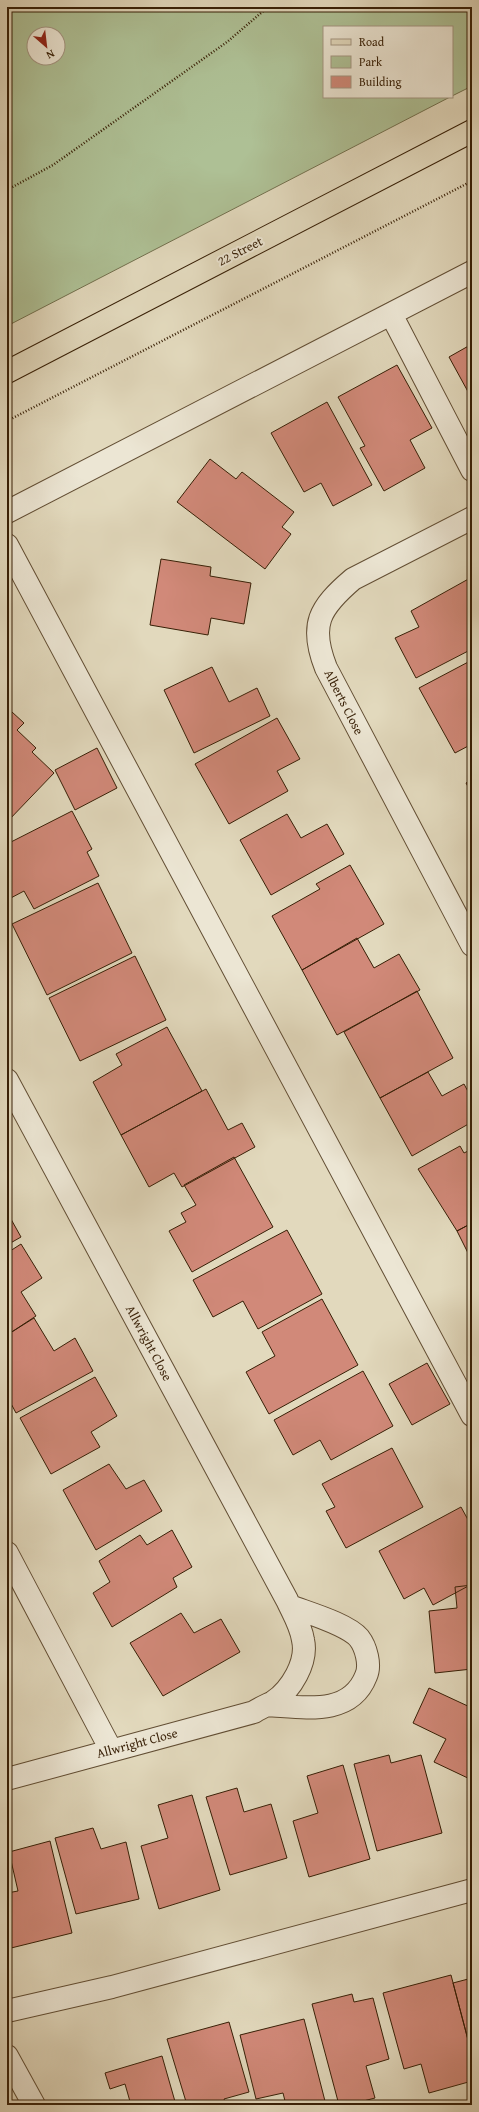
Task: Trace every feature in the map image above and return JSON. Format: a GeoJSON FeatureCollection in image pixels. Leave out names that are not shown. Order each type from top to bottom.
{"type":"FeatureCollection","features":[{"type":"Feature","properties":{"kind":"main road","name":"22 Street"},"geometry":{"type":"LineString","coordinates":[[7,372],[472,131]]}},
{"type":"Feature","properties":{"kind":"street"},"geometry":{"type":"LineString","coordinates":[[7,512],[472,272]]}},
{"type":"Feature","properties":{"kind":"street"},"geometry":{"type":"LineString","coordinates":[[391,314],[472,470]]}},
{"type":"Feature","properties":{"kind":"street","name":"Alberts Close"},"geometry":{"type":"LineString","coordinates":[[472,518],[353,579],[338,592],[324,608],[319,624],[317,639],[326,668],[472,946]]}},
{"type":"Feature","properties":{"kind":"street"},"geometry":{"type":"LineString","coordinates":[[7,545],[472,1414]]}},
{"type":"Feature","properties":{"kind":"street","name":"Allwright Close"},"geometry":{"type":"LineString","coordinates":[[7,1080],[290,1606],[304,1641],[302,1661],[298,1673],[287,1688],[274,1701],[254,1712],[7,1779]]}},
{"type":"Feature","properties":{"kind":"street"},"geometry":{"type":"LineString","coordinates":[[7,1553],[111,1750]]}},
{"type":"Feature","properties":{"kind":"street","name":"Allwright Close"},"geometry":{"type":"LineString","coordinates":[[267,1705],[320,1708],[336,1705],[352,1698],[363,1685],[368,1672],[366,1652],[359,1638],[343,1628],[290,1606]]}},
{"type":"Feature","properties":{"kind":"street"},"geometry":{"type":"LineString","coordinates":[[7,2011],[112,1987],[472,1890]]}},
{"type":"Feature","properties":{"kind":"street"},"geometry":{"type":"LineString","coordinates":[[7,2056],[34,2105]]}},
{"type":"Feature","properties":{"kind":"path"},"geometry":{"type":"LineString","coordinates":[[7,190],[53,165],[227,42],[268,7]]}},
{"type":"Feature","properties":{"kind":"path"},"geometry":{"type":"LineString","coordinates":[[7,421],[472,181]]}},
{"type":"Feature","properties":{"kind":"green space"},"geometry":{"type":"Polygon","coordinates":[[[7,7],[472,7],[472,86],[453,96],[453,26],[323,26],[323,98],[448,98],[7,326],[7,7]]]}},
{"type":"Feature","properties":{"kind":"building"},"geometry":{"type":"Polygon","coordinates":[[[472,344],[472,399],[449,357],[472,344]]]}},
{"type":"Feature","properties":{"kind":"building"},"geometry":{"type":"Polygon","coordinates":[[[397,365],[432,428],[410,440],[425,468],[384,491],[360,448],[365,446],[338,397],[397,365]]]}},
{"type":"Feature","properties":{"kind":"building"},"geometry":{"type":"Polygon","coordinates":[[[327,402],[372,485],[333,506],[321,483],[304,492],[271,433],[327,402]]]}},
{"type":"Feature","properties":{"kind":"building"},"geometry":{"type":"Polygon","coordinates":[[[210,459],[236,479],[242,472],[294,512],[282,527],[291,534],[265,569],[177,502],[210,459]]]}},
{"type":"Feature","properties":{"kind":"building"},"geometry":{"type":"Polygon","coordinates":[[[161,559],[211,567],[210,576],[251,583],[244,624],[211,618],[208,635],[150,625],[161,559]]]}},
{"type":"Feature","properties":{"kind":"building"},"geometry":{"type":"Polygon","coordinates":[[[472,577],[472,649],[416,678],[395,638],[419,627],[411,611],[472,577]]]}},
{"type":"Feature","properties":{"kind":"building"},"geometry":{"type":"Polygon","coordinates":[[[472,660],[472,744],[455,753],[419,688],[472,660]]]}},
{"type":"Feature","properties":{"kind":"building"},"geometry":{"type":"Polygon","coordinates":[[[212,667],[229,702],[257,688],[270,716],[194,753],[164,690],[212,667]]]}},
{"type":"Feature","properties":{"kind":"building"},"geometry":{"type":"Polygon","coordinates":[[[12,712],[24,723],[17,730],[36,748],[32,752],[54,773],[7,822],[7,718],[12,712]]]}},
{"type":"Feature","properties":{"kind":"building"},"geometry":{"type":"Polygon","coordinates":[[[277,718],[300,759],[277,771],[288,791],[229,824],[195,764],[277,718]]]}},
{"type":"Feature","properties":{"kind":"building"},"geometry":{"type":"Polygon","coordinates":[[[97,748],[117,788],[75,810],[55,770],[97,748]]]}},
{"type":"Feature","properties":{"kind":"building"},"geometry":{"type":"Polygon","coordinates":[[[472,779],[472,794],[466,783],[472,779]]]}},
{"type":"Feature","properties":{"kind":"building"},"geometry":{"type":"Polygon","coordinates":[[[72,811],[92,849],[87,852],[99,876],[34,909],[24,891],[7,900],[7,844],[72,811]]]}},
{"type":"Feature","properties":{"kind":"building"},"geometry":{"type":"Polygon","coordinates":[[[287,814],[301,838],[327,824],[344,854],[271,895],[240,840],[287,814]]]}},
{"type":"Feature","properties":{"kind":"building"},"geometry":{"type":"Polygon","coordinates":[[[350,865],[384,924],[302,970],[272,916],[320,889],[316,884],[350,865]]]}},
{"type":"Feature","properties":{"kind":"building"},"geometry":{"type":"Polygon","coordinates":[[[98,883],[132,953],[47,995],[12,924],[98,883]]]}},
{"type":"Feature","properties":{"kind":"building"},"geometry":{"type":"Polygon","coordinates":[[[357,938],[374,968],[399,954],[420,990],[337,1035],[302,970],[357,938]]]}},
{"type":"Feature","properties":{"kind":"building"},"geometry":{"type":"Polygon","coordinates":[[[135,956],[166,1020],[80,1061],[49,998],[135,956]]]}},
{"type":"Feature","properties":{"kind":"building"},"geometry":{"type":"Polygon","coordinates":[[[417,991],[453,1058],[380,1098],[344,1032],[417,991]]]}},
{"type":"Feature","properties":{"kind":"building"},"geometry":{"type":"Polygon","coordinates":[[[167,1027],[202,1091],[121,1135],[93,1082],[122,1065],[116,1054],[167,1027]]]}},
{"type":"Feature","properties":{"kind":"building"},"geometry":{"type":"Polygon","coordinates":[[[428,1072],[442,1096],[464,1084],[472,1099],[472,1122],[412,1156],[380,1098],[428,1072]]]}},
{"type":"Feature","properties":{"kind":"building"},"geometry":{"type":"Polygon","coordinates":[[[206,1089],[228,1130],[242,1123],[255,1147],[182,1187],[174,1173],[149,1187],[121,1135],[206,1089]]]}},
{"type":"Feature","properties":{"kind":"building"},"geometry":{"type":"Polygon","coordinates":[[[460,1146],[464,1153],[472,1149],[472,1223],[457,1231],[418,1169],[460,1146]]]}},
{"type":"Feature","properties":{"kind":"building"},"geometry":{"type":"Polygon","coordinates":[[[234,1157],[273,1227],[192,1272],[169,1231],[186,1222],[181,1213],[196,1205],[184,1185],[234,1157]]]}},
{"type":"Feature","properties":{"kind":"building"},"geometry":{"type":"Polygon","coordinates":[[[7,1212],[21,1237],[7,1245],[7,1212]]]}},
{"type":"Feature","properties":{"kind":"building"},"geometry":{"type":"Polygon","coordinates":[[[472,1223],[472,1261],[457,1231],[472,1223]]]}},
{"type":"Feature","properties":{"kind":"building"},"geometry":{"type":"Polygon","coordinates":[[[287,1230],[322,1294],[258,1329],[243,1301],[213,1317],[193,1280],[287,1230]]]}},
{"type":"Feature","properties":{"kind":"building"},"geometry":{"type":"Polygon","coordinates":[[[21,1244],[42,1278],[21,1292],[36,1316],[7,1335],[7,1253],[21,1244]]]}},
{"type":"Feature","properties":{"kind":"building"},"geometry":{"type":"Polygon","coordinates":[[[322,1299],[358,1365],[269,1414],[246,1372],[275,1356],[262,1332],[322,1299]]]}},
{"type":"Feature","properties":{"kind":"building"},"geometry":{"type":"Polygon","coordinates":[[[34,1318],[54,1351],[75,1338],[93,1371],[16,1413],[7,1396],[7,1335],[34,1318]]]}},
{"type":"Feature","properties":{"kind":"building"},"geometry":{"type":"Polygon","coordinates":[[[427,1363],[450,1404],[412,1425],[389,1384],[427,1363]]]}},
{"type":"Feature","properties":{"kind":"building"},"geometry":{"type":"Polygon","coordinates":[[[363,1371],[393,1426],[331,1460],[320,1440],[293,1455],[274,1420],[363,1371]]]}},
{"type":"Feature","properties":{"kind":"building"},"geometry":{"type":"Polygon","coordinates":[[[95,1377],[117,1416],[91,1432],[100,1447],[51,1474],[20,1418],[95,1377]]]}},
{"type":"Feature","properties":{"kind":"building"},"geometry":{"type":"Polygon","coordinates":[[[392,1448],[423,1507],[346,1548],[326,1511],[335,1507],[322,1484],[392,1448]]]}},
{"type":"Feature","properties":{"kind":"building"},"geometry":{"type":"Polygon","coordinates":[[[109,1464],[126,1489],[144,1480],[162,1511],[96,1550],[63,1490],[109,1464]]]}},
{"type":"Feature","properties":{"kind":"building"},"geometry":{"type":"Polygon","coordinates":[[[461,1507],[472,1527],[472,1584],[433,1605],[424,1588],[404,1599],[379,1551],[461,1507]]]}},
{"type":"Feature","properties":{"kind":"building"},"geometry":{"type":"Polygon","coordinates":[[[172,1530],[192,1567],[173,1578],[177,1587],[112,1627],[93,1593],[110,1582],[99,1561],[140,1535],[147,1545],[172,1530]]]}},
{"type":"Feature","properties":{"kind":"building"},"geometry":{"type":"Polygon","coordinates":[[[472,1585],[472,1669],[435,1673],[429,1611],[457,1608],[455,1587],[472,1585]]]}},
{"type":"Feature","properties":{"kind":"building"},"geometry":{"type":"Polygon","coordinates":[[[181,1613],[194,1633],[221,1619],[240,1652],[163,1696],[130,1643],[181,1613]]]}},
{"type":"Feature","properties":{"kind":"building"},"geometry":{"type":"Polygon","coordinates":[[[429,1688],[472,1708],[472,1780],[434,1762],[446,1739],[413,1723],[429,1688]]]}},
{"type":"Feature","properties":{"kind":"building"},"geometry":{"type":"Polygon","coordinates":[[[389,1755],[391,1763],[421,1755],[442,1833],[377,1851],[354,1764],[389,1755]]]}},
{"type":"Feature","properties":{"kind":"building"},"geometry":{"type":"Polygon","coordinates":[[[343,1765],[370,1859],[309,1877],[293,1821],[318,1813],[307,1776],[343,1765]]]}},
{"type":"Feature","properties":{"kind":"building"},"geometry":{"type":"Polygon","coordinates":[[[237,1788],[244,1812],[271,1804],[287,1858],[230,1875],[206,1797],[237,1788]]]}},
{"type":"Feature","properties":{"kind":"building"},"geometry":{"type":"Polygon","coordinates":[[[192,1795],[220,1890],[159,1909],[141,1846],[168,1838],[158,1805],[192,1795]]]}},
{"type":"Feature","properties":{"kind":"building"},"geometry":{"type":"Polygon","coordinates":[[[93,1828],[101,1849],[126,1842],[139,1899],[76,1914],[55,1838],[93,1828]]]}},
{"type":"Feature","properties":{"kind":"building"},"geometry":{"type":"Polygon","coordinates":[[[50,1841],[72,1933],[7,1949],[7,1893],[18,1891],[9,1852],[50,1841]]]}},
{"type":"Feature","properties":{"kind":"building"},"geometry":{"type":"Polygon","coordinates":[[[451,1975],[472,2055],[472,2081],[429,2093],[421,2064],[404,2069],[383,1993],[451,1975]]]}},
{"type":"Feature","properties":{"kind":"building"},"geometry":{"type":"Polygon","coordinates":[[[472,1978],[472,2055],[453,1983],[472,1978]]]}},
{"type":"Feature","properties":{"kind":"building"},"geometry":{"type":"Polygon","coordinates":[[[352,1994],[354,2002],[373,1998],[389,2059],[366,2066],[375,2098],[348,2105],[339,2105],[312,2004],[352,1994]]]}},
{"type":"Feature","properties":{"kind":"building"},"geometry":{"type":"Polygon","coordinates":[[[304,2019],[326,2105],[286,2105],[283,2093],[256,2099],[240,2035],[304,2019]]]}},
{"type":"Feature","properties":{"kind":"building"},"geometry":{"type":"Polygon","coordinates":[[[229,2022],[249,2092],[224,2099],[226,2105],[187,2105],[167,2039],[229,2022]]]}},
{"type":"Feature","properties":{"kind":"building"},"geometry":{"type":"Polygon","coordinates":[[[162,2056],[176,2105],[131,2105],[125,2084],[110,2089],[105,2073],[162,2056]]]}}]}
